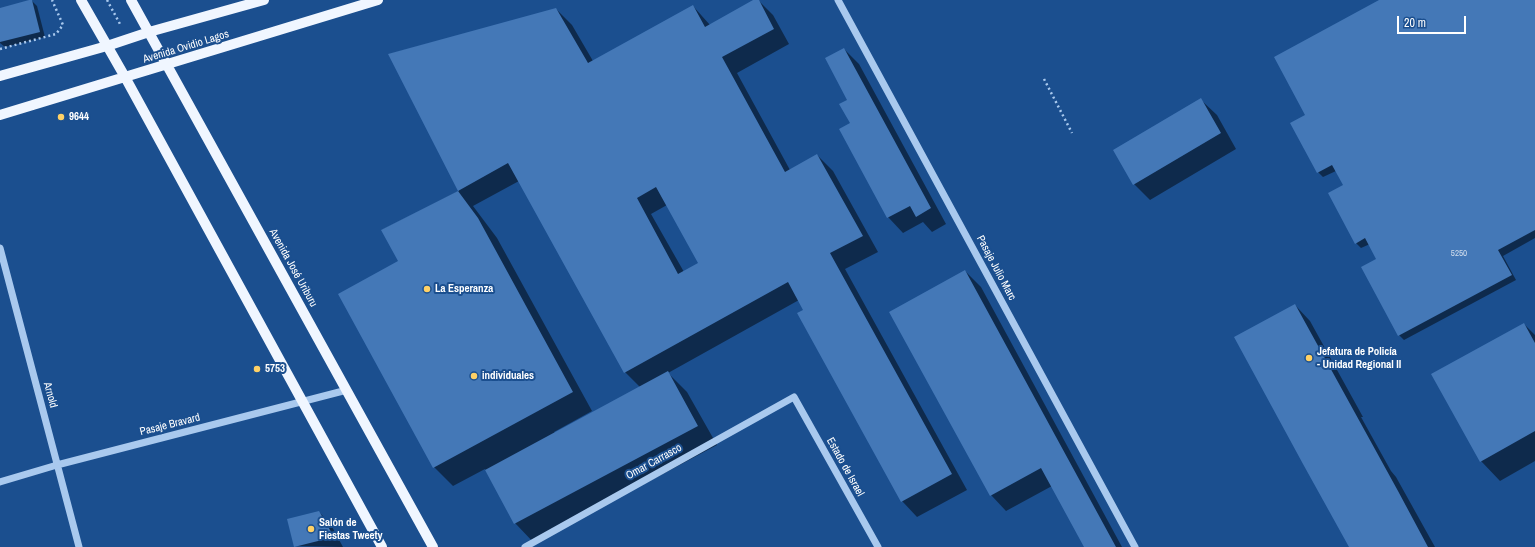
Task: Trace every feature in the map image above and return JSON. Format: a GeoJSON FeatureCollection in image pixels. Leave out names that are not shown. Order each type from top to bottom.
{"type":"FeatureCollection","features":[{"type":"Feature","properties":{"kind":"main road"},"geometry":{"type":"LineString","coordinates":[[81,0],[108,46],[382,547]]}},
{"type":"Feature","properties":{"kind":"main road","name":"Avenida José Uriburu"},"geometry":{"type":"LineString","coordinates":[[131,0],[433,547]]}},
{"type":"Feature","properties":{"kind":"main road"},"geometry":{"type":"LineString","coordinates":[[0,76],[108,46],[148,32],[264,0]]}},
{"type":"Feature","properties":{"kind":"main road","name":"Avenida Ovidio Lagos"},"geometry":{"type":"LineString","coordinates":[[0,115],[378,0]]}},
{"type":"Feature","properties":{"kind":"street","name":"Pasaje Julio Marc"},"geometry":{"type":"LineString","coordinates":[[838,0],[1135,547]]}},
{"type":"Feature","properties":{"kind":"street","name":"Arnold"},"geometry":{"type":"LineString","coordinates":[[0,248],[79,547]]}},
{"type":"Feature","properties":{"kind":"street","name":"Pasaje Bravard"},"geometry":{"type":"LineString","coordinates":[[0,482],[57,465],[303,403],[347,390]]}},
{"type":"Feature","properties":{"kind":"street","name":"Omar Carrasco"},"geometry":{"type":"LineString","coordinates":[[525,547],[794,397]]}},
{"type":"Feature","properties":{"kind":"street","name":"Estado de Israel"},"geometry":{"type":"LineString","coordinates":[[794,397],[878,547]]}},
{"type":"Feature","properties":{"kind":"path"},"geometry":{"type":"LineString","coordinates":[[0,49],[56,34],[63,25],[52,0]]}},
{"type":"Feature","properties":{"kind":"path"},"geometry":{"type":"LineString","coordinates":[[1044,79],[1072,133]]}},
{"type":"Feature","properties":{"kind":"building"},"geometry":{"type":"Polygon","coordinates":[[[32,0],[40,32],[0,42],[0,8],[32,0]]]}},
{"type":"Feature","properties":{"kind":"building"},"geometry":{"type":"Polygon","coordinates":[[[753,0],[759,0],[774,29],[722,57],[785,172],[817,154],[863,236],[830,253],[952,474],[901,502],[797,313],[803,310],[788,282],[624,373],[508,163],[458,191],[388,54],[556,8],[588,63],[693,5],[705,27],[753,0]],[[656,187],[637,198],[678,274],[698,263],[656,187]]]}},
{"type":"Feature","properties":{"kind":"building"},"geometry":{"type":"Polygon","coordinates":[[[1379,0],[1535,0],[1535,230],[1498,250],[1512,275],[1398,336],[1361,267],[1376,259],[1365,238],[1355,244],[1328,193],[1343,185],[1332,165],[1317,173],[1290,123],[1305,115],[1274,57],[1379,0]]]}},
{"type":"Feature","properties":{"kind":"building"},"geometry":{"type":"Polygon","coordinates":[[[844,48],[931,208],[916,217],[910,206],[887,218],[839,129],[850,123],[839,104],[847,100],[825,58],[844,48]]]}},
{"type":"Feature","properties":{"kind":"building"},"geometry":{"type":"Polygon","coordinates":[[[1201,98],[1221,133],[1133,185],[1113,150],[1201,98]]]}},
{"type":"Feature","properties":{"kind":"building"},"geometry":{"type":"Polygon","coordinates":[[[458,191],[478,218],[573,392],[433,468],[338,294],[398,261],[381,230],[458,191]]]}},
{"type":"Feature","properties":{"kind":"building"},"geometry":{"type":"Polygon","coordinates":[[[965,270],[1116,547],[1084,547],[1041,468],[990,496],[889,312],[965,270]]]}},
{"type":"Feature","properties":{"kind":"building"},"geometry":{"type":"Polygon","coordinates":[[[1295,304],[1428,547],[1349,547],[1303,464],[1234,337],[1295,304]]]}},
{"type":"Feature","properties":{"kind":"building"},"geometry":{"type":"Polygon","coordinates":[[[1524,323],[1535,343],[1535,431],[1480,462],[1431,374],[1524,323]]]}},
{"type":"Feature","properties":{"kind":"building"},"geometry":{"type":"Polygon","coordinates":[[[668,371],[698,426],[514,524],[485,470],[668,371]]]}},
{"type":"Feature","properties":{"kind":"building"},"geometry":{"type":"Polygon","coordinates":[[[319,511],[334,537],[294,547],[287,519],[319,511]]]}},
{"type":"Feature","properties":{"kind":"place","name":"9644"},"geometry":{"type":"Point","coordinates":[61,117]}},
{"type":"Feature","properties":{"kind":"place","name":"La Esperanza"},"geometry":{"type":"Point","coordinates":[427,289]}},
{"type":"Feature","properties":{"kind":"place","name":"Jefatura de Policía - Unidad Regional II"},"geometry":{"type":"Point","coordinates":[1309,358]}},
{"type":"Feature","properties":{"kind":"place","name":"5753"},"geometry":{"type":"Point","coordinates":[257,369]}},
{"type":"Feature","properties":{"kind":"place","name":"individuales"},"geometry":{"type":"Point","coordinates":[474,376]}},
{"type":"Feature","properties":{"kind":"place","name":"Salón de Fiestas Tweety"},"geometry":{"type":"Point","coordinates":[311,529]}}]}
